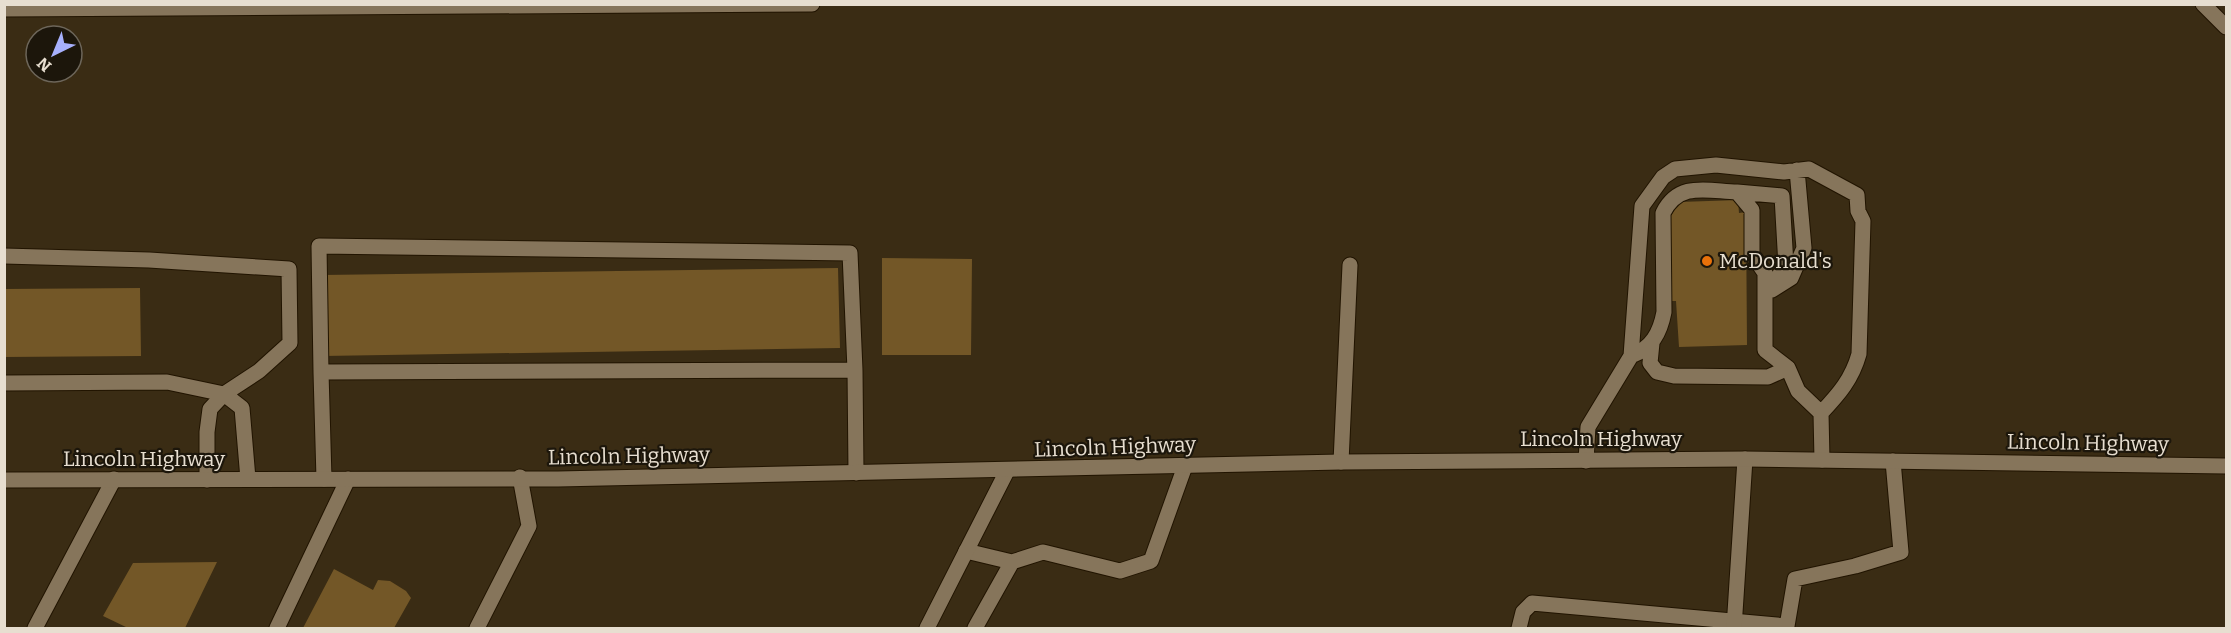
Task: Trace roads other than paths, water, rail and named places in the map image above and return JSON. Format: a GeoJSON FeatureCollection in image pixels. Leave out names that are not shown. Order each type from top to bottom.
{"type":"FeatureCollection","features":[{"type":"Feature","properties":{"kind":"main road"},"geometry":{"type":"LineString","coordinates":[[4,9],[812,4]]}},
{"type":"Feature","properties":{"kind":"main road"},"geometry":{"type":"LineString","coordinates":[[2203,4],[2226,27]]}},
{"type":"Feature","properties":{"kind":"main road"},"geometry":{"type":"LineString","coordinates":[[1586,461],[1587,427],[1631,356],[1642,206],[1663,177],[1675,169],[1716,165],[1809,169],[1857,195],[1858,211],[1863,221],[1859,354],[1854,372],[1842,391],[1821,412],[1822,460]]}},
{"type":"Feature","properties":{"kind":"main road"},"geometry":{"type":"LineString","coordinates":[[1766,292],[1791,278],[1803,248],[1797,170]]}},
{"type":"Feature","properties":{"kind":"main road"},"geometry":{"type":"LineString","coordinates":[[1631,356],[1643,351],[1652,343],[1662,324],[1664,312],[1663,213],[1668,203],[1676,195],[1686,190],[1782,196],[1786,266],[1766,292]]}},
{"type":"Feature","properties":{"kind":"main road"},"geometry":{"type":"LineString","coordinates":[[1737,192],[1752,210],[1752,254],[1765,273],[1765,350],[1788,368],[1798,391],[1821,412]]}},
{"type":"Feature","properties":{"kind":"main road"},"geometry":{"type":"LineString","coordinates":[[324,479],[319,246],[850,253],[855,370],[856,473]]}},
{"type":"Feature","properties":{"kind":"main road"},"geometry":{"type":"LineString","coordinates":[[4,256],[149,260],[289,269],[290,343],[259,371],[224,394],[210,409],[207,432],[207,480]]}},
{"type":"Feature","properties":{"kind":"main road"},"geometry":{"type":"LineString","coordinates":[[1341,462],[1350,265]]}},
{"type":"Feature","properties":{"kind":"main road"},"geometry":{"type":"LineString","coordinates":[[1652,343],[1650,363],[1657,372],[1674,376],[1768,377],[1788,368]]}},
{"type":"Feature","properties":{"kind":"main road"},"geometry":{"type":"LineString","coordinates":[[321,372],[855,370]]}},
{"type":"Feature","properties":{"kind":"main road"},"geometry":{"type":"LineString","coordinates":[[4,383],[167,382],[224,394],[242,408],[248,479]]}},
{"type":"Feature","properties":{"kind":"main road"},"geometry":{"type":"LineString","coordinates":[[1734,624],[1745,459]]}},
{"type":"Feature","properties":{"kind":"main road","name":"Lincoln Highway"},"geometry":{"type":"LineString","coordinates":[[4,480],[558,478],[1007,471],[1341,462],[1745,459],[2226,466]]}},
{"type":"Feature","properties":{"kind":"main road"},"geometry":{"type":"LineString","coordinates":[[1519,628],[1523,612],[1532,603],[1734,624],[1787,626],[1795,579],[1855,566],[1901,552],[1893,461]]}},
{"type":"Feature","properties":{"kind":"main road"},"geometry":{"type":"LineString","coordinates":[[966,551],[1012,562],[1043,552],[1120,571],[1151,561],[1185,466]]}},
{"type":"Feature","properties":{"kind":"main road"},"geometry":{"type":"LineString","coordinates":[[927,628],[1007,471]]}},
{"type":"Feature","properties":{"kind":"main road"},"geometry":{"type":"LineString","coordinates":[[477,628],[529,526],[520,477]]}},
{"type":"Feature","properties":{"kind":"main road"},"geometry":{"type":"LineString","coordinates":[[35,628],[114,479]]}},
{"type":"Feature","properties":{"kind":"main road"},"geometry":{"type":"LineString","coordinates":[[277,628],[348,479]]}},
{"type":"Feature","properties":{"kind":"main road"},"geometry":{"type":"LineString","coordinates":[[975,628],[1012,562]]}},
{"type":"Feature","properties":{"kind":"place","name":"McDonald's"},"geometry":{"type":"Point","coordinates":[1707,261]}}]}
